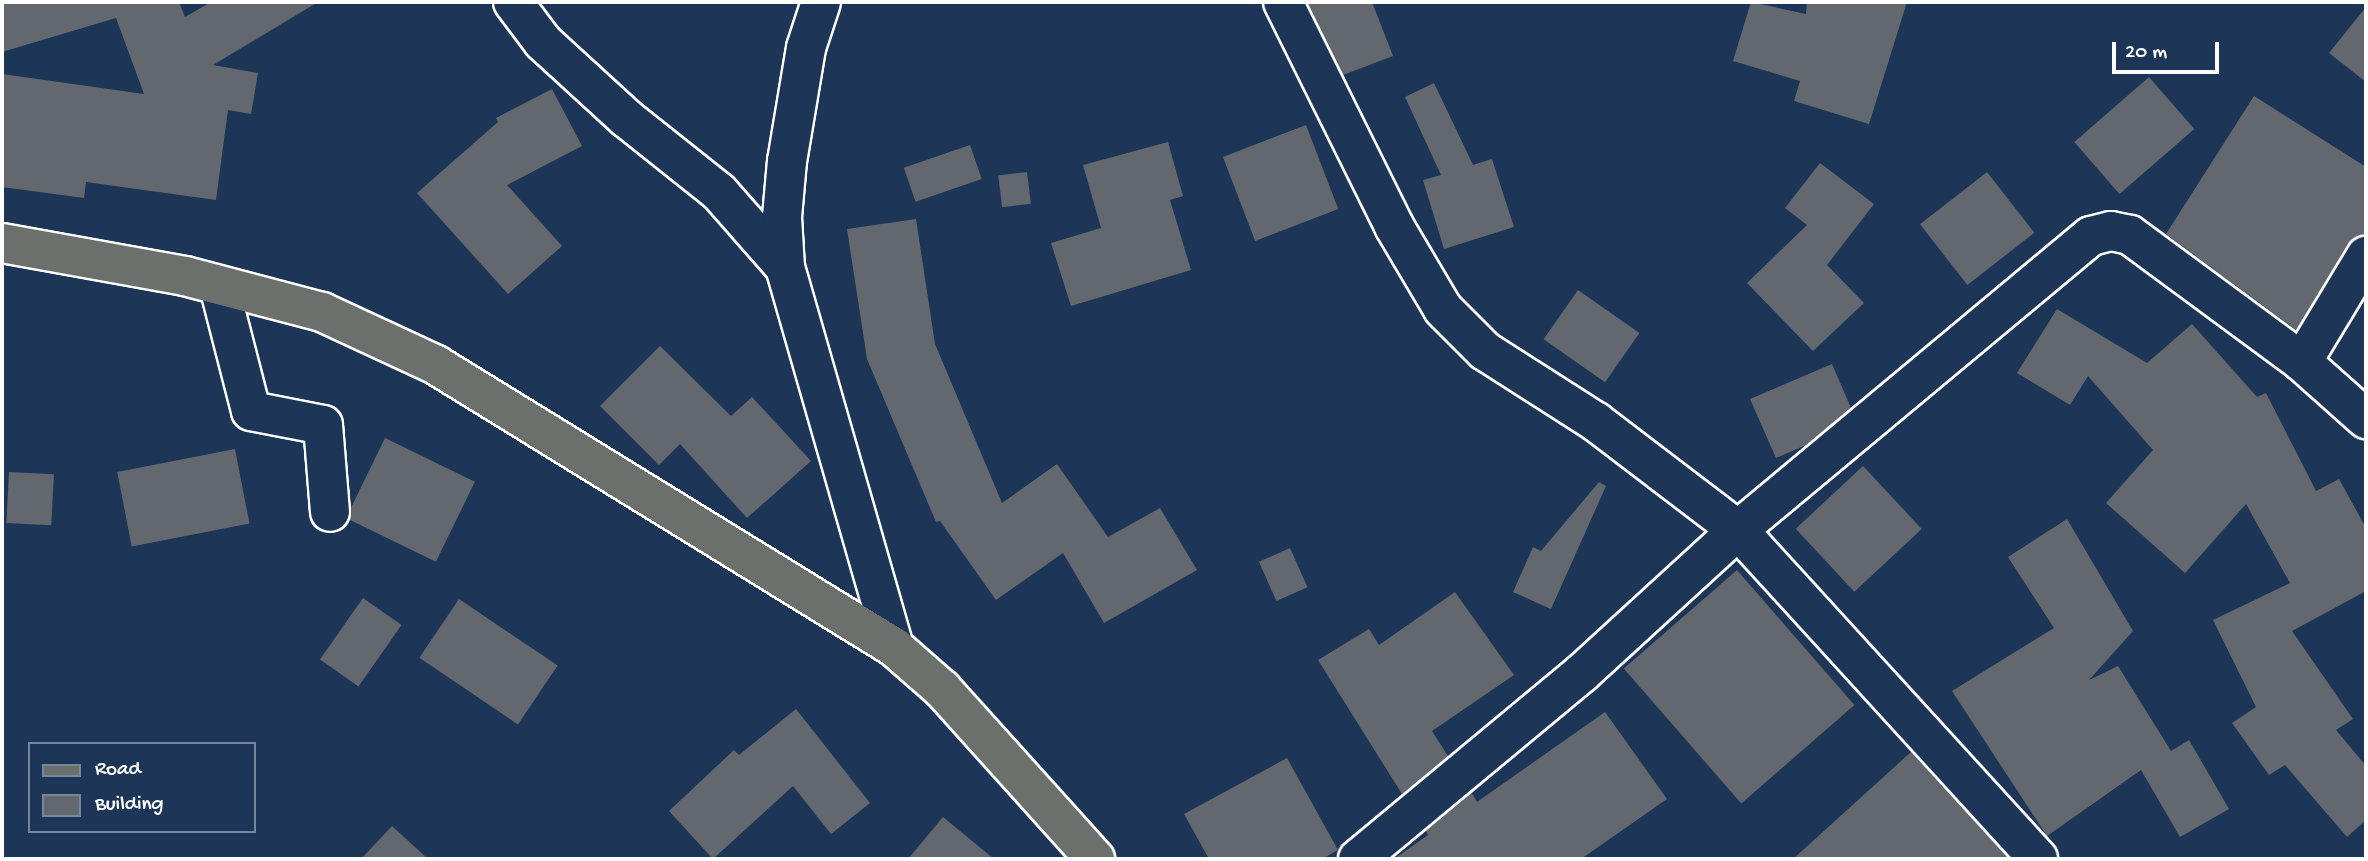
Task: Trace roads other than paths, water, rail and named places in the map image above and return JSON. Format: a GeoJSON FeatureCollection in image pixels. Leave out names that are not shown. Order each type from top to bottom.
{"type":"FeatureCollection","features":[{"type":"Feature","properties":{"kind":"main road"},"geometry":{"type":"LineString","coordinates":[[2,243],[219,286],[322,312],[436,365],[894,647],[942,689],[1095,859]]}},
{"type":"Feature","properties":{"kind":"street"},"geometry":{"type":"LineString","coordinates":[[513,2],[543,41],[626,118],[719,192],[785,267]]}},
{"type":"Feature","properties":{"kind":"street"},"geometry":{"type":"LineString","coordinates":[[821,2],[806,48],[788,161],[782,217],[785,267],[894,647]]}},
{"type":"Feature","properties":{"kind":"street"},"geometry":{"type":"LineString","coordinates":[[1283,2],[1394,226],[1443,309],[1485,351],[1596,422],[1738,530],[2038,859]]}},
{"type":"Feature","properties":{"kind":"street"},"geometry":{"type":"LineString","coordinates":[[1358,859],[1582,673],[1738,530],[2091,236],[2111,231],[2130,235],[2302,362],[2366,419]]}},
{"type":"Feature","properties":{"kind":"street"},"geometry":{"type":"LineString","coordinates":[[2302,362],[2366,256]]}},
{"type":"Feature","properties":{"kind":"street"},"geometry":{"type":"LineString","coordinates":[[219,286],[251,411],[323,425],[330,512]]}}]}
